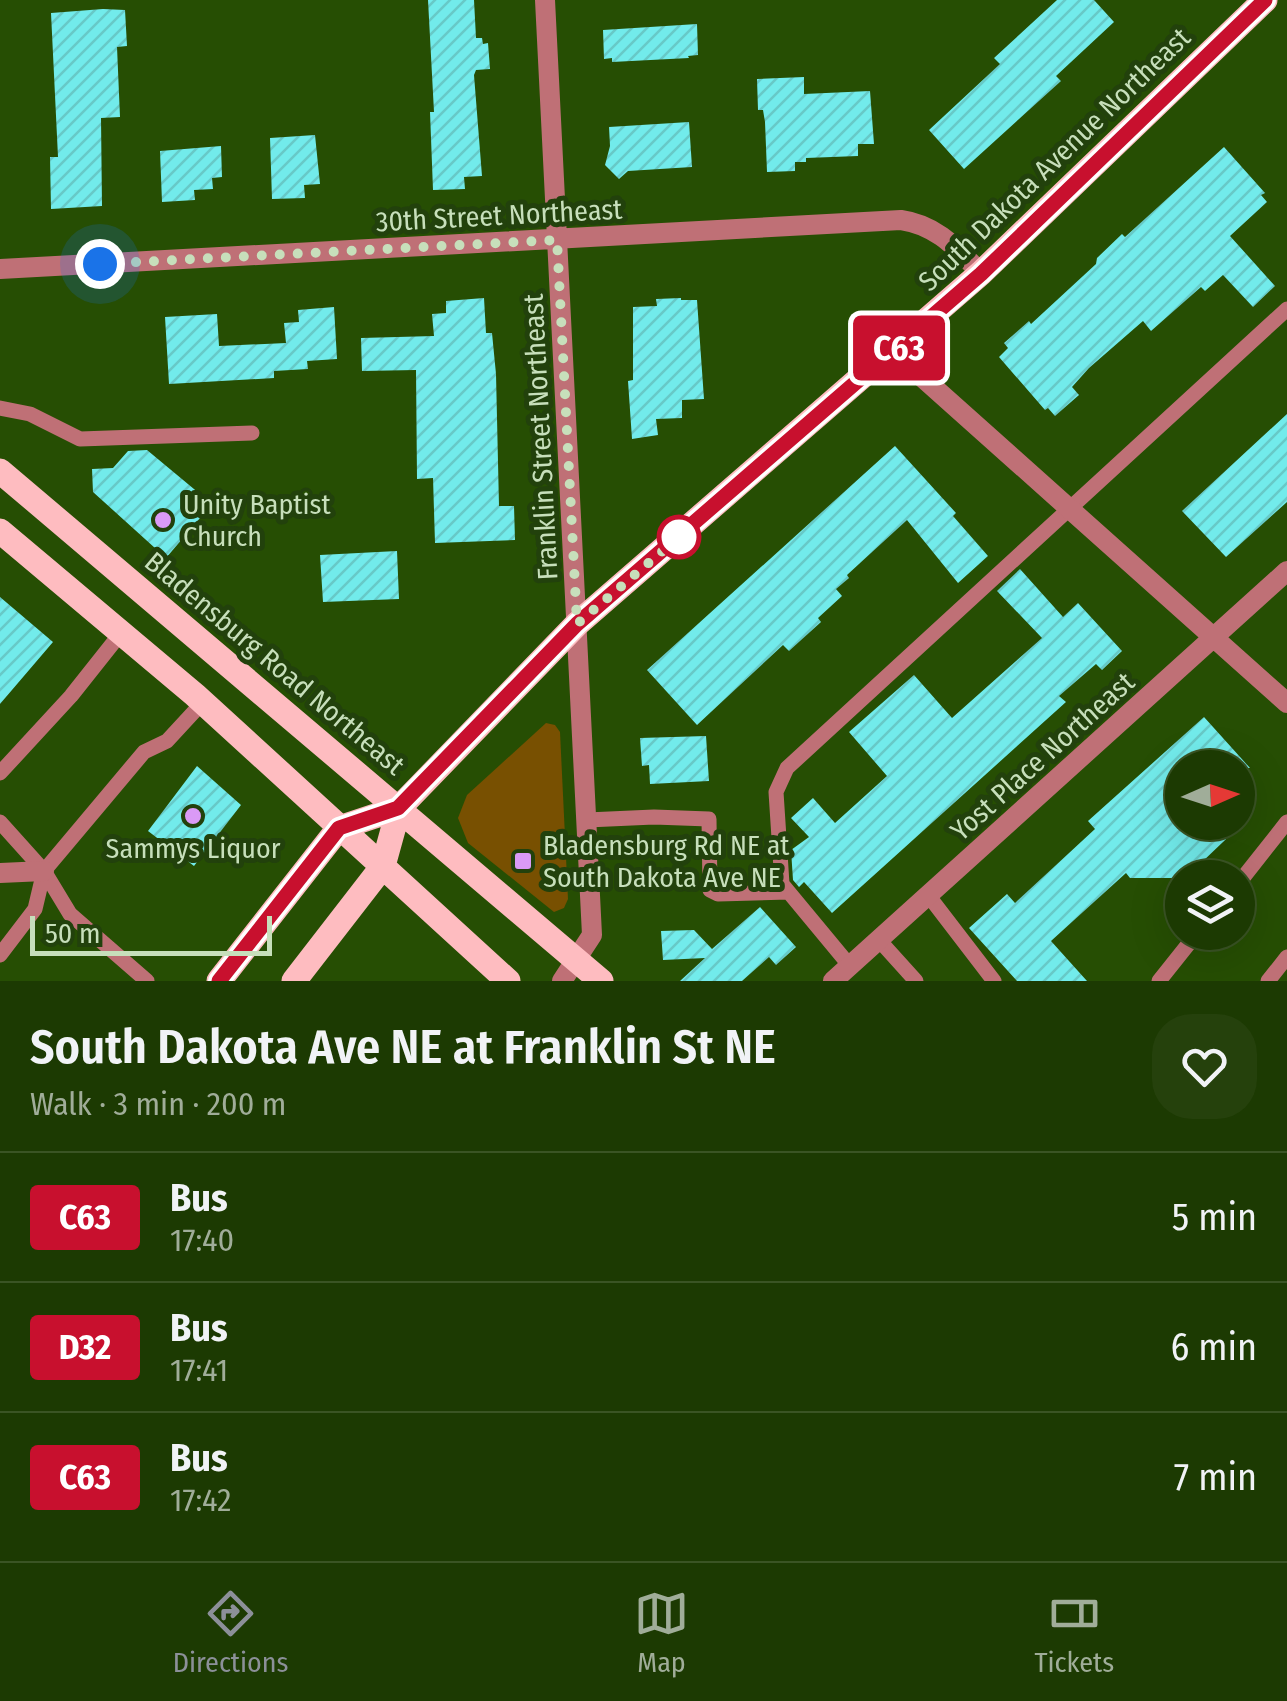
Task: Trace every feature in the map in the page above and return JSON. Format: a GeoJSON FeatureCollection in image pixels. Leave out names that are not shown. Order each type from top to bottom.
{"type":"FeatureCollection","features":[{"type":"Feature","properties":{"kind":"main road","name":"South Dakota Avenue Northeast"},"geometry":{"type":"LineString","coordinates":[[339,828],[398,808],[577,624],[981,274],[1265,0]]}},
{"type":"Feature","properties":{"kind":"main road","name":"Bladensburg Road Northeast"},"geometry":{"type":"LineString","coordinates":[[0,471],[398,808],[569,970],[600,981]]}},
{"type":"Feature","properties":{"kind":"main road"},"geometry":{"type":"LineString","coordinates":[[0,531],[203,702],[508,981]]}},
{"type":"Feature","properties":{"kind":"main road","name":"South Dakota Avenue Northeast"},"geometry":{"type":"LineString","coordinates":[[294,981],[383,866],[398,808]]}},
{"type":"Feature","properties":{"kind":"main road"},"geometry":{"type":"LineString","coordinates":[[219,981],[339,828]]}},
{"type":"Feature","properties":{"kind":"street","name":"Franklin Street Northeast"},"geometry":{"type":"LineString","coordinates":[[544,0],[592,935],[569,970]]}},
{"type":"Feature","properties":{"kind":"street","name":"30th Street Northeast"},"geometry":{"type":"LineString","coordinates":[[0,269],[901,220],[922,224],[945,237],[981,274]]}},
{"type":"Feature","properties":{"kind":"street"},"geometry":{"type":"LineString","coordinates":[[894,352],[1287,703]]}},
{"type":"Feature","properties":{"kind":"street","name":"Yost Place Northeast"},"geometry":{"type":"LineString","coordinates":[[834,981],[1287,571]]}},
{"type":"Feature","properties":{"kind":"street"},"geometry":{"type":"LineString","coordinates":[[0,873],[44,871]]}},
{"type":"Feature","properties":{"kind":"lane"},"geometry":{"type":"LineString","coordinates":[[850,966],[782,884],[776,792],[786,768],[1287,310]]}},
{"type":"Feature","properties":{"kind":"lane"},"geometry":{"type":"LineString","coordinates":[[0,408],[30,414],[80,439],[252,433]]}},
{"type":"Feature","properties":{"kind":"lane"},"geometry":{"type":"LineString","coordinates":[[0,773],[71,696],[121,632]]}},
{"type":"Feature","properties":{"kind":"lane"},"geometry":{"type":"LineString","coordinates":[[0,955],[35,909],[44,871],[144,752],[167,741],[203,702]]}},
{"type":"Feature","properties":{"kind":"lane"},"geometry":{"type":"LineString","coordinates":[[587,820],[709,818],[710,890],[718,894],[788,892]]}},
{"type":"Feature","properties":{"kind":"lane"},"geometry":{"type":"LineString","coordinates":[[0,822],[44,871],[70,914],[146,981]]}},
{"type":"Feature","properties":{"kind":"lane"},"geometry":{"type":"LineString","coordinates":[[1255,862],[1287,822]]}},
{"type":"Feature","properties":{"kind":"lane"},"geometry":{"type":"LineString","coordinates":[[928,895],[994,981]]}},
{"type":"Feature","properties":{"kind":"lane"},"geometry":{"type":"LineString","coordinates":[[879,940],[916,981]]}},
{"type":"Feature","properties":{"kind":"lane"},"geometry":{"type":"LineString","coordinates":[[1159,981],[1184,950]]}},
{"type":"Feature","properties":{"kind":"lane"},"geometry":{"type":"LineString","coordinates":[[1268,981],[1287,956]]}},
{"type":"Feature","properties":{"kind":"shaded area"},"geometry":{"type":"Polygon","coordinates":[[[546,723],[555,725],[560,732],[568,899],[564,908],[554,912],[468,843],[458,818],[467,795],[546,723]]]}},
{"type":"Feature","properties":{"kind":"building"},"geometry":{"type":"Polygon","coordinates":[[[428,0],[474,0],[476,38],[488,43],[490,69],[476,70],[474,75],[482,176],[464,177],[465,189],[433,190],[430,112],[434,112],[428,0]]]}},
{"type":"Feature","properties":{"kind":"building"},"geometry":{"type":"Polygon","coordinates":[[[1057,0],[1094,0],[1114,22],[1056,76],[1061,81],[964,169],[929,130],[1000,64],[994,58],[1057,0]]]}},
{"type":"Feature","properties":{"kind":"building"},"geometry":{"type":"Polygon","coordinates":[[[125,10],[127,46],[117,47],[120,117],[101,118],[102,206],[51,209],[50,157],[58,157],[51,13],[125,10]]]}},
{"type":"Feature","properties":{"kind":"building"},"geometry":{"type":"Polygon","coordinates":[[[697,24],[698,55],[612,62],[612,58],[604,59],[603,30],[697,24]]]}},
{"type":"Feature","properties":{"kind":"building"},"geometry":{"type":"Polygon","coordinates":[[[804,77],[804,94],[870,91],[874,144],[858,144],[858,156],[806,158],[806,162],[795,162],[795,171],[767,172],[765,122],[763,110],[758,110],[757,79],[804,77]]]}},
{"type":"Feature","properties":{"kind":"building"},"geometry":{"type":"Polygon","coordinates":[[[689,122],[692,167],[628,171],[619,179],[605,165],[609,127],[689,122]]]}},
{"type":"Feature","properties":{"kind":"building"},"geometry":{"type":"Polygon","coordinates":[[[315,135],[320,184],[304,185],[305,198],[272,199],[270,138],[315,135]]]}},
{"type":"Feature","properties":{"kind":"building"},"geometry":{"type":"Polygon","coordinates":[[[221,146],[222,177],[212,178],[213,189],[194,190],[195,200],[162,202],[160,151],[221,146]]]}},
{"type":"Feature","properties":{"kind":"building"},"geometry":{"type":"Polygon","coordinates":[[[1224,147],[1265,193],[1261,195],[1267,202],[1230,236],[1275,286],[1253,307],[1223,275],[1205,291],[1201,287],[1151,331],[1143,321],[1072,387],[1079,395],[1055,416],[1048,408],[1045,410],[999,357],[1008,348],[1004,343],[1029,321],[1031,324],[1096,264],[1097,258],[1122,234],[1125,237],[1224,147]]]}},
{"type":"Feature","properties":{"kind":"building"},"geometry":{"type":"Polygon","coordinates":[[[484,298],[486,333],[492,333],[496,374],[499,506],[514,506],[515,540],[435,543],[433,478],[417,479],[416,370],[362,371],[361,338],[434,336],[432,314],[446,313],[446,301],[484,298]]]}},
{"type":"Feature","properties":{"kind":"building"},"geometry":{"type":"Polygon","coordinates":[[[656,299],[697,300],[704,399],[682,400],[682,418],[656,419],[658,435],[632,439],[628,381],[633,380],[633,307],[657,306],[656,299]]]}},
{"type":"Feature","properties":{"kind":"building"},"geometry":{"type":"Polygon","coordinates":[[[334,307],[337,359],[307,361],[308,369],[274,371],[274,378],[169,384],[165,317],[217,314],[219,346],[286,343],[284,323],[299,322],[298,310],[334,307]]]}},
{"type":"Feature","properties":{"kind":"building"},"geometry":{"type":"Polygon","coordinates":[[[1287,414],[1287,502],[1226,557],[1182,511],[1287,414]]]}},
{"type":"Feature","properties":{"kind":"building"},"geometry":{"type":"Polygon","coordinates":[[[895,446],[956,513],[953,516],[988,556],[958,583],[907,520],[847,575],[849,578],[836,589],[842,596],[818,618],[821,622],[789,651],[783,645],[697,725],[647,670],[895,446]]]}},
{"type":"Feature","properties":{"kind":"building"},"geometry":{"type":"Polygon","coordinates":[[[147,450],[212,504],[166,558],[93,492],[92,469],[113,468],[128,451],[147,450]]]}},
{"type":"Feature","properties":{"kind":"building"},"geometry":{"type":"Polygon","coordinates":[[[397,551],[399,599],[323,602],[320,555],[397,551]]]}},
{"type":"Feature","properties":{"kind":"building"},"geometry":{"type":"Polygon","coordinates":[[[1020,569],[1063,617],[1078,603],[1122,651],[1102,670],[1096,664],[1059,696],[1066,702],[832,913],[804,882],[799,887],[793,880],[791,850],[809,837],[791,818],[813,798],[835,823],[887,776],[849,732],[914,675],[952,718],[1042,638],[997,591],[1020,569]]]}},
{"type":"Feature","properties":{"kind":"building"},"geometry":{"type":"Polygon","coordinates":[[[0,597],[53,642],[0,704],[0,597]]]}},
{"type":"Feature","properties":{"kind":"building"},"geometry":{"type":"Polygon","coordinates":[[[1204,717],[1234,750],[1167,750],[1204,717]]]}},
{"type":"Feature","properties":{"kind":"building"},"geometry":{"type":"Polygon","coordinates":[[[706,736],[709,781],[650,784],[649,765],[642,766],[640,738],[706,736]]]}},
{"type":"Feature","properties":{"kind":"building"},"geometry":{"type":"Polygon","coordinates":[[[1165,752],[1165,840],[1225,840],[1204,860],[1165,860],[1165,878],[1130,878],[1126,873],[1051,941],[1087,981],[1017,981],[969,928],[1007,894],[1015,903],[1095,829],[1088,821],[1165,752]]]}},
{"type":"Feature","properties":{"kind":"building"},"geometry":{"type":"Polygon","coordinates":[[[197,766],[241,805],[194,866],[148,831],[197,766]]]}},
{"type":"Feature","properties":{"kind":"building"},"geometry":{"type":"Polygon","coordinates":[[[760,907],[796,947],[776,965],[769,957],[742,981],[680,981],[705,958],[663,960],[661,931],[694,930],[712,949],[760,907]]]}},
{"type":"Feature","properties":{"kind":"bus line","name":"C63"},"geometry":{"type":"LineString","coordinates":[[219,981],[339,828],[398,808],[577,624],[981,274],[1265,0]]}},
{"type":"Feature","properties":{"kind":"place","name":"Unity Baptist Church"},"geometry":{"type":"Point","coordinates":[163,520]}},
{"type":"Feature","properties":{"kind":"place","name":"Sammys Liquor"},"geometry":{"type":"Point","coordinates":[193,816]}},
{"type":"Feature","properties":{"kind":"place","name":"Bladensburg Rd NE at South Dakota Ave NE"},"geometry":{"type":"Point","coordinates":[523,861]}},
{"type":"Feature","properties":{"kind":"route"},"geometry":{"type":"LineString","coordinates":[[100,264],[557,240],[577,624],[679,537]]}}]}
